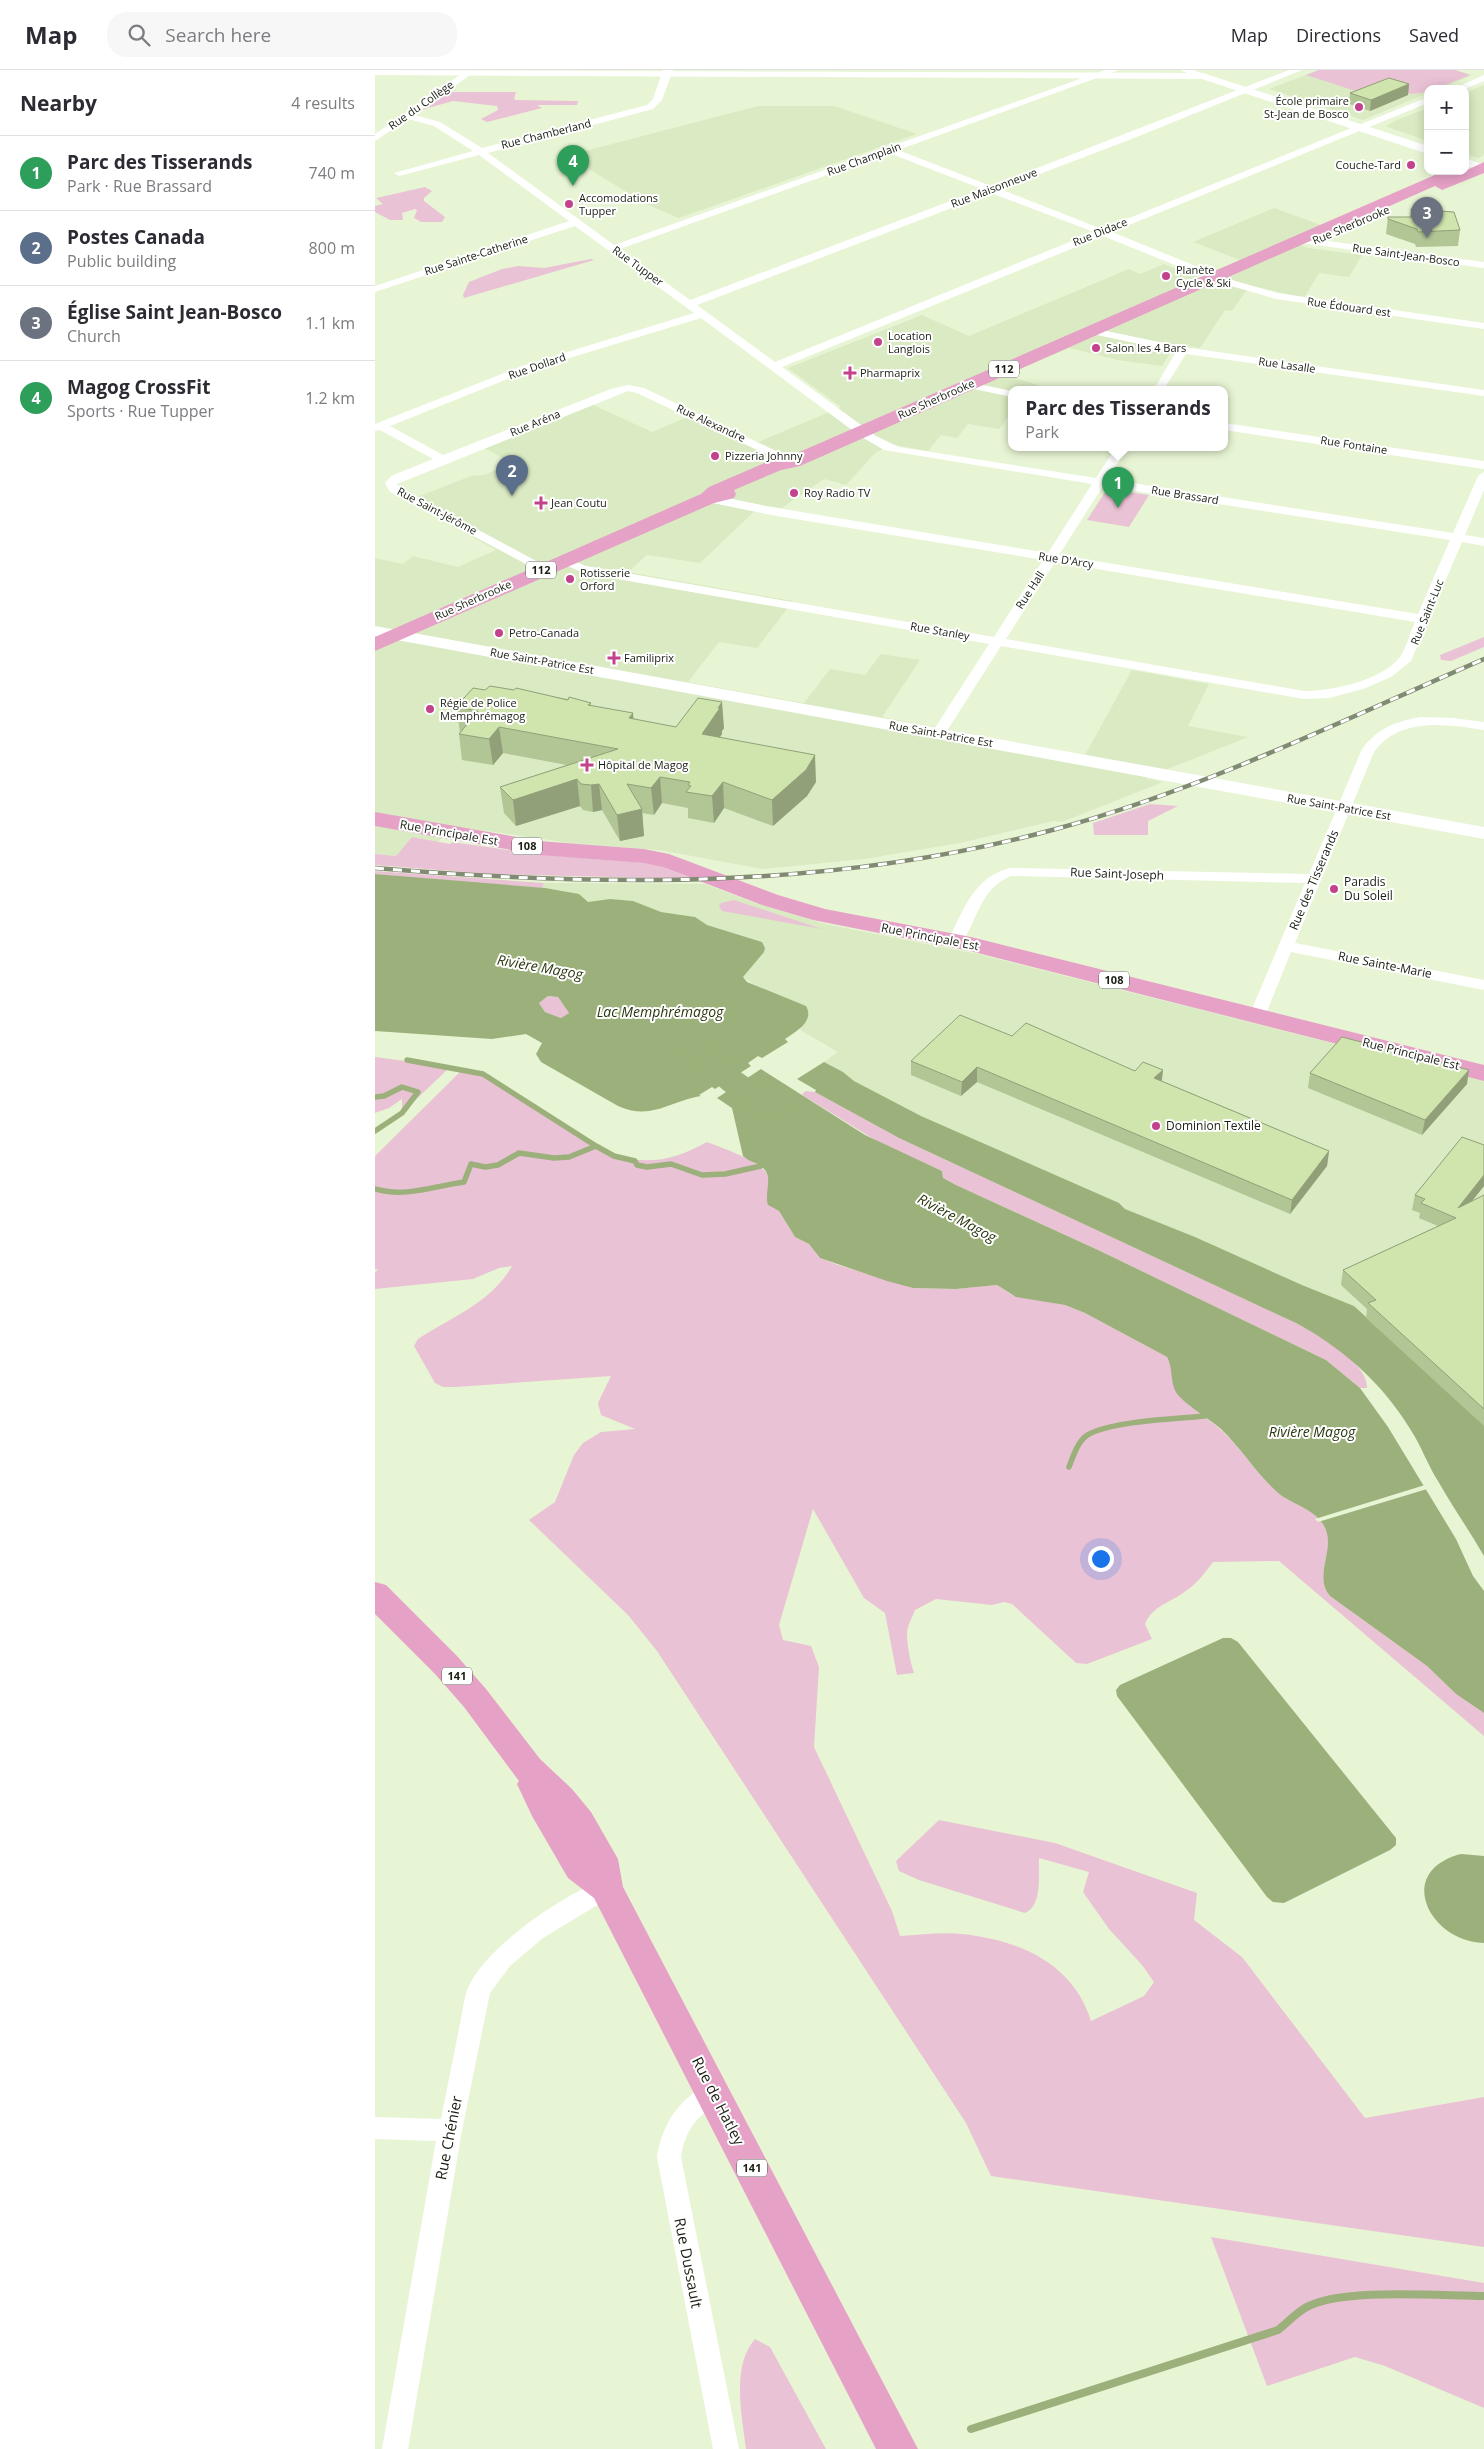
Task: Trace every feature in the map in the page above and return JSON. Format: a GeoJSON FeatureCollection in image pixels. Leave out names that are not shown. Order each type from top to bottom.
{"type":"FeatureCollection","features":[{"type":"Feature","properties":{"kind":"main road","name":"Rue Sherbrooke"},"geometry":{"type":"LineString","coordinates":[[1305,241],[1477,165]]}},
{"type":"Feature","properties":{"kind":"main road","name":"Rue Sherbrooke"},"geometry":{"type":"LineString","coordinates":[[375,645],[708,498],[728,494],[786,468],[793,462],[1216,277],[1241,271],[1448,175]]}},
{"type":"Feature","properties":{"kind":"main road","name":"Rue Principale Est"},"geometry":{"type":"LineString","coordinates":[[375,819],[479,839],[562,851],[644,856],[680,864],[744,890],[821,915],[956,941],[1484,1073]]}},
{"type":"Feature","properties":{"kind":"main road","name":"Rue de Hatley"},"geometry":{"type":"LineString","coordinates":[[375,1594],[446,1665],[481,1704],[528,1769],[543,1806],[580,1868],[605,1888],[714,2093],[898,2449]]}},
{"type":"Feature","properties":{"kind":"street","name":"Rue Champlain"},"geometry":{"type":"LineString","coordinates":[[614,248],[1114,70]]}},
{"type":"Feature","properties":{"kind":"street"},"geometry":{"type":"LineString","coordinates":[[1185,70],[1424,149]]}},
{"type":"Feature","properties":{"kind":"street","name":"Rue Maisonneuve"},"geometry":{"type":"LineString","coordinates":[[689,304],[1247,91],[1297,70]]}},
{"type":"Feature","properties":{"kind":"street"},"geometry":{"type":"LineString","coordinates":[[375,72],[1203,76]]}},
{"type":"Feature","properties":{"kind":"street","name":"Rue Chamberland"},"geometry":{"type":"LineString","coordinates":[[399,173],[650,107],[659,100],[667,72]]}},
{"type":"Feature","properties":{"kind":"street","name":"Rue du Collège"},"geometry":{"type":"LineString","coordinates":[[375,138],[467,73]]}},
{"type":"Feature","properties":{"kind":"street"},"geometry":{"type":"LineString","coordinates":[[1467,85],[1484,78]]}},
{"type":"Feature","properties":{"kind":"street","name":"Rue Didace"},"geometry":{"type":"LineString","coordinates":[[774,366],[1424,102]]}},
{"type":"Feature","properties":{"kind":"street","name":"Rue Tupper"},"geometry":{"type":"LineString","coordinates":[[406,116],[442,127],[479,151],[844,417],[861,432]]}},
{"type":"Feature","properties":{"kind":"street","name":"Rue Édouard est"},"geometry":{"type":"LineString","coordinates":[[889,150],[1216,277],[1276,296],[1484,326]]}},
{"type":"Feature","properties":{"kind":"street","name":"Rue Sainte-Catherine"},"geometry":{"type":"LineString","coordinates":[[375,289],[577,222]]}},
{"type":"Feature","properties":{"kind":"street","name":"Rue Saint-Jean-Bosco"},"geometry":{"type":"LineString","coordinates":[[1305,241],[1484,266]]}},
{"type":"Feature","properties":{"kind":"street","name":"Rue Dollard"},"geometry":{"type":"LineString","coordinates":[[378,427],[531,366],[703,314]]}},
{"type":"Feature","properties":{"kind":"street","name":"Rue Lasalle"},"geometry":{"type":"LineString","coordinates":[[1092,331],[1183,350],[1484,393]]}},
{"type":"Feature","properties":{"kind":"street"},"geometry":{"type":"LineString","coordinates":[[1161,386],[1183,350]]}},
{"type":"Feature","properties":{"kind":"street"},"geometry":{"type":"LineString","coordinates":[[968,385],[1008,393]]}},
{"type":"Feature","properties":{"kind":"street","name":"Rue Aréna"},"geometry":{"type":"LineString","coordinates":[[443,460],[615,391],[628,388]]}},
{"type":"Feature","properties":{"kind":"street","name":"Rue Alexandre"},"geometry":{"type":"LineString","coordinates":[[628,388],[640,390],[793,462]]}},
{"type":"Feature","properties":{"kind":"street"},"geometry":{"type":"LineString","coordinates":[[378,427],[443,460]]}},
{"type":"Feature","properties":{"kind":"street","name":"Rue Fontaine"},"geometry":{"type":"LineString","coordinates":[[1228,427],[1484,465]]}},
{"type":"Feature","properties":{"kind":"street","name":"Rue Brassard"},"geometry":{"type":"LineString","coordinates":[[861,432],[881,445],[898,450],[1484,542]]}},
{"type":"Feature","properties":{"kind":"street","name":"Rue Hall"},"geometry":{"type":"LineString","coordinates":[[938,734],[1119,451]]}},
{"type":"Feature","properties":{"kind":"street","name":"Rue Saint-Jérôme"},"geometry":{"type":"LineString","coordinates":[[443,460],[395,480],[391,485],[554,565]]}},
{"type":"Feature","properties":{"kind":"street","name":"Rue Saint-Luc"},"geometry":{"type":"LineString","coordinates":[[1319,696],[1337,693],[1397,667],[1410,652],[1484,476]]}},
{"type":"Feature","properties":{"kind":"street","name":"Rue D'Arcy"},"geometry":{"type":"LineString","coordinates":[[708,498],[771,511],[1423,619]]}},
{"type":"Feature","properties":{"kind":"street","name":"Rue Stanley"},"geometry":{"type":"LineString","coordinates":[[554,565],[1319,696]]}},
{"type":"Feature","properties":{"kind":"street","name":"Rue Saint-Patrice Est"},"geometry":{"type":"LineString","coordinates":[[375,631],[1484,833]]}},
{"type":"Feature","properties":{"kind":"street","name":"Rue des Tisserands"},"geometry":{"type":"LineString","coordinates":[[1257,1016],[1370,747],[1385,733],[1402,726],[1433,721],[1484,726]]}},
{"type":"Feature","properties":{"kind":"street","name":"Rue Saint-Joseph"},"geometry":{"type":"LineString","coordinates":[[956,941],[985,885],[997,876],[1009,872],[1315,879]]}},
{"type":"Feature","properties":{"kind":"street","name":"Rue Sainte-Marie"},"geometry":{"type":"LineString","coordinates":[[1286,946],[1484,985]]}},
{"type":"Feature","properties":{"kind":"street","name":"Rue Chénier"},"geometry":{"type":"LineString","coordinates":[[395,2449],[450,2130],[475,2004],[487,1976],[508,1954],[564,1912],[605,1888]]}},
{"type":"Feature","properties":{"kind":"street","name":"Rue Dussault"},"geometry":{"type":"LineString","coordinates":[[714,2093],[686,2113],[677,2126],[671,2141],[669,2157],[726,2449]]}},
{"type":"Feature","properties":{"kind":"street"},"geometry":{"type":"LineString","coordinates":[[375,2128],[450,2130]]}},
{"type":"Feature","properties":{"kind":"shaded area","name":"École primaire St-Jean de Bosco"},"geometry":{"type":"Polygon","coordinates":[[[1319,70],[1455,70],[1472,75],[1448,85],[1424,85],[1424,95],[1363,120],[1269,89],[1319,70]]]}},
{"type":"Feature","properties":{"kind":"shaded area"},"geometry":{"type":"Polygon","coordinates":[[[1319,70],[1455,70],[1470,75],[1445,85],[1424,85],[1424,92],[1411,94],[1391,88],[1362,93],[1306,75],[1319,70]]]}},
{"type":"Feature","properties":{"kind":"shaded area"},"geometry":{"type":"Polygon","coordinates":[[[1484,85],[1484,155],[1478,158],[1469,155],[1469,91],[1484,85]]]}},
{"type":"Feature","properties":{"kind":"shaded area"},"geometry":{"type":"Polygon","coordinates":[[[448,92],[516,92],[514,99],[516,100],[578,101],[577,105],[537,105],[542,108],[487,122],[481,119],[498,110],[497,106],[453,101],[421,110],[448,92]]]}},
{"type":"Feature","properties":{"kind":"shaded area"},"geometry":{"type":"Polygon","coordinates":[[[758,106],[834,106],[917,134],[679,218],[648,205],[584,166],[578,168],[562,157],[758,106]]]}},
{"type":"Feature","properties":{"kind":"shaded area"},"geometry":{"type":"Polygon","coordinates":[[[1424,110],[1424,140],[1385,126],[1424,110]]]}},
{"type":"Feature","properties":{"kind":"shaded area"},"geometry":{"type":"Polygon","coordinates":[[[425,187],[432,191],[424,198],[424,201],[445,217],[442,222],[421,222],[414,218],[417,210],[415,209],[402,213],[403,220],[390,220],[375,212],[375,206],[383,204],[376,198],[425,187]]]}},
{"type":"Feature","properties":{"kind":"shaded area"},"geometry":{"type":"Polygon","coordinates":[[[1274,208],[1321,225],[1287,240],[1308,248],[1362,255],[1349,277],[1319,273],[1304,298],[1257,287],[1245,292],[1232,311],[1225,310],[1200,348],[1176,344],[1162,366],[1118,360],[1069,348],[1006,375],[1041,386],[1008,386],[1008,417],[999,429],[968,424],[957,438],[941,435],[928,451],[894,445],[876,452],[846,485],[824,479],[782,508],[761,505],[700,563],[647,555],[628,572],[793,601],[757,648],[719,642],[688,682],[804,703],[830,669],[865,675],[881,654],[920,660],[882,717],[1085,755],[1132,670],[1209,684],[1188,726],[1248,737],[1145,778],[1163,782],[1062,822],[1053,821],[960,843],[864,859],[763,869],[659,850],[570,843],[452,826],[438,842],[412,837],[396,856],[375,854],[375,558],[403,564],[413,556],[458,567],[496,550],[407,501],[471,476],[484,475],[512,463],[484,448],[591,404],[652,432],[687,417],[749,446],[841,407],[788,368],[922,315],[969,336],[1129,269],[1140,274],[1164,264],[1199,278],[1240,260],[1193,242],[1274,208]]]}},
{"type":"Feature","properties":{"kind":"shaded area"},"geometry":{"type":"Polygon","coordinates":[[[594,260],[464,298],[463,295],[469,282],[502,269],[518,266],[544,268],[594,260]]]}},
{"type":"Feature","properties":{"kind":"shaded area"},"geometry":{"type":"Polygon","coordinates":[[[1107,489],[1149,495],[1129,527],[1087,520],[1107,489]]]}},
{"type":"Feature","properties":{"kind":"shaded area"},"geometry":{"type":"Polygon","coordinates":[[[1484,637],[1484,647],[1451,661],[1441,660],[1440,655],[1484,637]]]}},
{"type":"Feature","properties":{"kind":"shaded area"},"geometry":{"type":"Polygon","coordinates":[[[1150,804],[1178,806],[1148,821],[1148,835],[1094,835],[1093,823],[1150,804]]]}},
{"type":"Feature","properties":{"kind":"shaded area"},"geometry":{"type":"Polygon","coordinates":[[[412,837],[450,844],[452,842],[544,855],[647,863],[661,866],[693,879],[490,874],[375,865],[375,854],[396,856],[412,837]]]}},
{"type":"Feature","properties":{"kind":"shaded area"},"geometry":{"type":"Polygon","coordinates":[[[375,871],[544,883],[542,888],[375,874],[375,871]]]}},
{"type":"Feature","properties":{"kind":"shaded area"},"geometry":{"type":"Polygon","coordinates":[[[544,883],[705,884],[752,902],[825,924],[977,954],[1484,1081],[1484,1425],[1354,1306],[1195,1237],[1125,1209],[1118,1203],[921,1116],[854,1081],[843,1072],[824,1062],[838,1052],[800,1030],[807,1020],[743,977],[762,942],[707,925],[695,917],[661,912],[633,901],[588,902],[582,897],[542,888],[544,883]]]}},
{"type":"Feature","properties":{"kind":"shaded area"},"geometry":{"type":"Polygon","coordinates":[[[734,900],[822,929],[722,911],[719,906],[721,903],[734,900]]]}},
{"type":"Feature","properties":{"kind":"shaded area"},"geometry":{"type":"Polygon","coordinates":[[[548,996],[558,997],[569,1013],[561,1018],[545,1012],[539,1003],[548,996]]]}},
{"type":"Feature","properties":{"kind":"shaded area"},"geometry":{"type":"Polygon","coordinates":[[[375,1057],[450,1067],[402,1113],[402,1099],[389,1108],[375,1113],[375,1057]]]}},
{"type":"Feature","properties":{"kind":"shaded area"},"geometry":{"type":"Polygon","coordinates":[[[463,1069],[483,1074],[614,1156],[639,1160],[662,1159],[684,1153],[707,1142],[751,1161],[759,1166],[768,1177],[768,1205],[779,1211],[795,1237],[809,1244],[820,1258],[913,1288],[956,1289],[997,1285],[1012,1295],[1065,1305],[1085,1313],[1167,1357],[1175,1387],[1184,1401],[1228,1437],[1277,1492],[1319,1519],[1327,1533],[1328,1542],[1323,1579],[1325,1588],[1330,1596],[1427,1666],[1456,1694],[1484,1713],[1484,1736],[1279,1561],[1213,1562],[1192,1586],[1161,1606],[1148,1618],[1145,1624],[1152,1639],[1087,1664],[1076,1663],[1012,1604],[1004,1602],[992,1605],[936,1599],[915,1610],[908,1627],[908,1648],[914,1673],[897,1675],[885,1613],[864,1598],[813,1509],[779,1625],[783,1640],[811,1646],[819,1667],[814,1747],[892,1911],[900,1936],[939,1933],[962,1934],[1004,1942],[1023,1949],[1041,1958],[1071,1984],[1083,2001],[1091,2021],[1144,1996],[1154,1982],[1142,1965],[1109,1929],[1083,1892],[1089,1872],[1039,1858],[1037,1897],[1031,1909],[1025,1913],[919,1880],[899,1871],[896,1861],[939,1820],[1055,1843],[1197,1893],[1194,1920],[1242,1957],[1365,2118],[1484,2097],[1484,2247],[991,2176],[966,2123],[657,1651],[628,1615],[529,1520],[555,1502],[574,1455],[583,1443],[601,1432],[635,1429],[601,1415],[598,1403],[611,1376],[456,1387],[443,1387],[435,1383],[414,1346],[418,1339],[470,1308],[494,1290],[512,1266],[499,1268],[473,1279],[375,1289],[375,1272],[378,1270],[375,1269],[375,1156],[463,1069]]]}},
{"type":"Feature","properties":{"kind":"shaded area"},"geometry":{"type":"Polygon","coordinates":[[[806,1091],[815,1092],[899,1138],[1298,1324],[1329,1342],[1351,1360],[1360,1369],[1367,1388],[1360,1388],[1326,1360],[1098,1250],[956,1185],[943,1178],[942,1171],[880,1143],[804,1096],[802,1094],[806,1091]]]}},
{"type":"Feature","properties":{"kind":"shaded area"},"geometry":{"type":"Polygon","coordinates":[[[1211,2237],[1484,2283],[1484,2408],[1385,2366],[1355,2357],[1267,2386],[1211,2237]]]}},
{"type":"Feature","properties":{"kind":"shaded area"},"geometry":{"type":"Polygon","coordinates":[[[755,2339],[770,2347],[826,2449],[746,2449],[741,2407],[741,2377],[743,2363],[755,2339]]]}},
{"type":"Feature","properties":{"kind":"water","name":"Lac Memphrémagog"},"geometry":{"type":"Polygon","coordinates":[[[375,874],[545,888],[579,894],[588,902],[610,899],[633,901],[661,912],[695,917],[707,925],[762,942],[765,948],[764,952],[743,977],[747,982],[806,1006],[808,1012],[808,1017],[803,1026],[785,1039],[788,1042],[762,1058],[758,1056],[748,1063],[751,1066],[715,1089],[712,1087],[699,1095],[701,1096],[651,1111],[630,1110],[618,1106],[541,1062],[536,1054],[542,1043],[526,1034],[492,1039],[375,1031],[375,874]],[[548,996],[539,1003],[545,1012],[561,1018],[569,1013],[558,997],[548,996]]]}},
{"type":"Feature","properties":{"kind":"water","name":"Rivière Magog"},"geometry":{"type":"Polygon","coordinates":[[[824,1062],[843,1072],[854,1081],[921,1116],[1119,1203],[1125,1209],[1195,1237],[1354,1306],[1484,1425],[1484,1556],[1435,1476],[1418,1442],[1392,1402],[1364,1372],[1333,1346],[1298,1324],[899,1138],[815,1092],[816,1090],[797,1079],[824,1062]]]}},
{"type":"Feature","properties":{"kind":"water","name":"Rivière Magog"},"geometry":{"type":"Polygon","coordinates":[[[761,1069],[865,1135],[942,1171],[943,1178],[956,1185],[1098,1250],[1326,1360],[1360,1388],[1388,1427],[1456,1539],[1473,1576],[1484,1591],[1484,1713],[1456,1694],[1427,1666],[1330,1596],[1325,1588],[1323,1579],[1328,1542],[1323,1524],[1313,1514],[1277,1492],[1221,1429],[1179,1396],[1174,1387],[1167,1357],[1085,1313],[1065,1305],[1016,1297],[997,1285],[956,1289],[913,1288],[820,1258],[809,1244],[795,1237],[779,1211],[768,1205],[767,1173],[762,1167],[743,1156],[732,1108],[717,1098],[761,1069]]]}},
{"type":"Feature","properties":{"kind":"water"},"geometry":{"type":"Polygon","coordinates":[[[1223,1638],[1231,1638],[1238,1642],[1396,1838],[1396,1845],[1390,1850],[1284,1903],[1273,1902],[1267,1897],[1117,1696],[1116,1690],[1120,1685],[1223,1638]]]}},
{"type":"Feature","properties":{"kind":"water"},"geometry":{"type":"Polygon","coordinates":[[[1461,1854],[1484,1856],[1484,1943],[1464,1940],[1448,1931],[1435,1919],[1427,1904],[1424,1889],[1429,1875],[1440,1863],[1461,1854]]]}},
{"type":"Feature","properties":{"kind":"pier"},"geometry":{"type":"Polygon","coordinates":[[[1425,1485],[1427,1489],[1318,1522],[1315,1519],[1425,1485]]]}},
{"type":"Feature","properties":{"kind":"building"},"geometry":{"type":"Polygon","coordinates":[[[1389,78],[1409,84],[1371,100],[1350,93],[1389,78]]]}},
{"type":"Feature","properties":{"kind":"building"},"geometry":{"type":"Polygon","coordinates":[[[1411,209],[1454,212],[1460,230],[1418,232],[1417,229],[1388,219],[1388,217],[1413,217],[1411,209]]]}},
{"type":"Feature","properties":{"kind":"building"},"geometry":{"type":"Polygon","coordinates":[[[490,686],[514,690],[516,688],[568,700],[569,697],[591,703],[588,705],[633,713],[629,718],[676,727],[698,698],[722,702],[702,734],[815,755],[806,770],[772,800],[723,782],[712,796],[686,792],[691,786],[688,785],[690,782],[660,777],[651,788],[627,784],[642,809],[617,815],[599,784],[581,784],[577,779],[513,800],[500,787],[618,749],[499,727],[489,739],[459,734],[478,711],[456,707],[473,688],[485,690],[490,686]]]}},
{"type":"Feature","properties":{"kind":"building","name":"Dominion Textile"},"geometry":{"type":"Polygon","coordinates":[[[960,1015],[1012,1036],[1026,1023],[1135,1071],[1143,1062],[1163,1070],[1154,1078],[1329,1151],[1292,1200],[977,1067],[962,1082],[911,1061],[960,1015]]]}},
{"type":"Feature","properties":{"kind":"building"},"geometry":{"type":"Polygon","coordinates":[[[1342,1037],[1469,1070],[1425,1120],[1310,1073],[1342,1037]]]}},
{"type":"Feature","properties":{"kind":"building"},"geometry":{"type":"Polygon","coordinates":[[[1462,1137],[1484,1145],[1484,1175],[1458,1208],[1484,1195],[1484,1409],[1368,1303],[1376,1300],[1343,1270],[1456,1218],[1421,1203],[1425,1199],[1415,1195],[1462,1137]]]}},
{"type":"Feature","properties":{"kind":"waterway","name":"Rivière Magog"},"geometry":{"type":"LineString","coordinates":[[697,1051],[724,1075],[773,1110]]}},
{"type":"Feature","properties":{"kind":"waterway"},"geometry":{"type":"LineString","coordinates":[[407,1060],[483,1074],[596,1146]]}},
{"type":"Feature","properties":{"kind":"waterway"},"geometry":{"type":"LineString","coordinates":[[375,1097],[384,1096],[402,1087],[418,1092],[402,1113],[375,1131]]}},
{"type":"Feature","properties":{"kind":"waterway"},"geometry":{"type":"LineString","coordinates":[[375,1189],[408,1192],[464,1182],[471,1164],[485,1167],[498,1165],[519,1153],[554,1158],[569,1157],[596,1146]]}},
{"type":"Feature","properties":{"kind":"waterway"},"geometry":{"type":"LineString","coordinates":[[596,1146],[614,1156],[635,1161],[637,1165],[647,1167],[671,1164],[702,1175],[725,1174],[761,1166]]}},
{"type":"Feature","properties":{"kind":"waterway"},"geometry":{"type":"LineString","coordinates":[[1069,1467],[1080,1442],[1086,1436],[1096,1431],[1125,1424],[1205,1416]]}},
{"type":"Feature","properties":{"kind":"waterway"},"geometry":{"type":"LineString","coordinates":[[971,2429],[1278,2330],[1301,2310],[1321,2301],[1342,2297],[1391,2294],[1484,2296]]}},
{"type":"Feature","properties":{"kind":"railway"},"geometry":{"type":"LineString","coordinates":[[375,868],[547,878],[632,880],[718,879],[888,864],[972,849],[1056,829],[1111,813],[1219,774],[1484,659]]}},
{"type":"Feature","properties":{"kind":"place","name":"École primaire St-Jean de Bosco"},"geometry":{"type":"Point","coordinates":[1359,107]}},
{"type":"Feature","properties":{"kind":"place","name":"Couche-Tard"},"geometry":{"type":"Point","coordinates":[1411,165]}},
{"type":"Feature","properties":{"kind":"place","name":"Magog CrossFit"},"geometry":{"type":"Point","coordinates":[573,186]}},
{"type":"Feature","properties":{"kind":"place","name":"Accomodations Tupper"},"geometry":{"type":"Point","coordinates":[569,204]}},
{"type":"Feature","properties":{"kind":"place","name":"Église Saint Jean-Bosco"},"geometry":{"type":"Point","coordinates":[1427,238]}},
{"type":"Feature","properties":{"kind":"place","name":"Planète Cycle & Ski"},"geometry":{"type":"Point","coordinates":[1166,276]}},
{"type":"Feature","properties":{"kind":"place","name":"Location Langlois"},"geometry":{"type":"Point","coordinates":[878,342]}},
{"type":"Feature","properties":{"kind":"place","name":"Salon les 4 Bars"},"geometry":{"type":"Point","coordinates":[1096,348]}},
{"type":"Feature","properties":{"kind":"place","name":"Pharmaprix"},"geometry":{"type":"Point","coordinates":[850,373]}},
{"type":"Feature","properties":{"kind":"place","name":"Pizzeria Johnny"},"geometry":{"type":"Point","coordinates":[715,456]}},
{"type":"Feature","properties":{"kind":"place","name":"Roy Radio TV"},"geometry":{"type":"Point","coordinates":[794,493]}},
{"type":"Feature","properties":{"kind":"place","name":"Postes Canada"},"geometry":{"type":"Point","coordinates":[512,496]}},
{"type":"Feature","properties":{"kind":"place","name":"Jean Coutu"},"geometry":{"type":"Point","coordinates":[541,503]}},
{"type":"Feature","properties":{"kind":"place","name":"Parc des Tisserands"},"geometry":{"type":"Point","coordinates":[1118,508]}},
{"type":"Feature","properties":{"kind":"place","name":"Rotisserie Orford"},"geometry":{"type":"Point","coordinates":[570,579]}},
{"type":"Feature","properties":{"kind":"place","name":"Petro-Canada"},"geometry":{"type":"Point","coordinates":[499,633]}},
{"type":"Feature","properties":{"kind":"place","name":"Familiprix"},"geometry":{"type":"Point","coordinates":[614,658]}},
{"type":"Feature","properties":{"kind":"place","name":"Régie de Police Memphrémagog"},"geometry":{"type":"Point","coordinates":[430,709]}},
{"type":"Feature","properties":{"kind":"place","name":"Hôpital de Magog"},"geometry":{"type":"Point","coordinates":[587,765]}},
{"type":"Feature","properties":{"kind":"place","name":"Paradis Du Soleil"},"geometry":{"type":"Point","coordinates":[1334,889]}},
{"type":"Feature","properties":{"kind":"place","name":"Dominion Textile"},"geometry":{"type":"Point","coordinates":[1156,1126]}}]}
